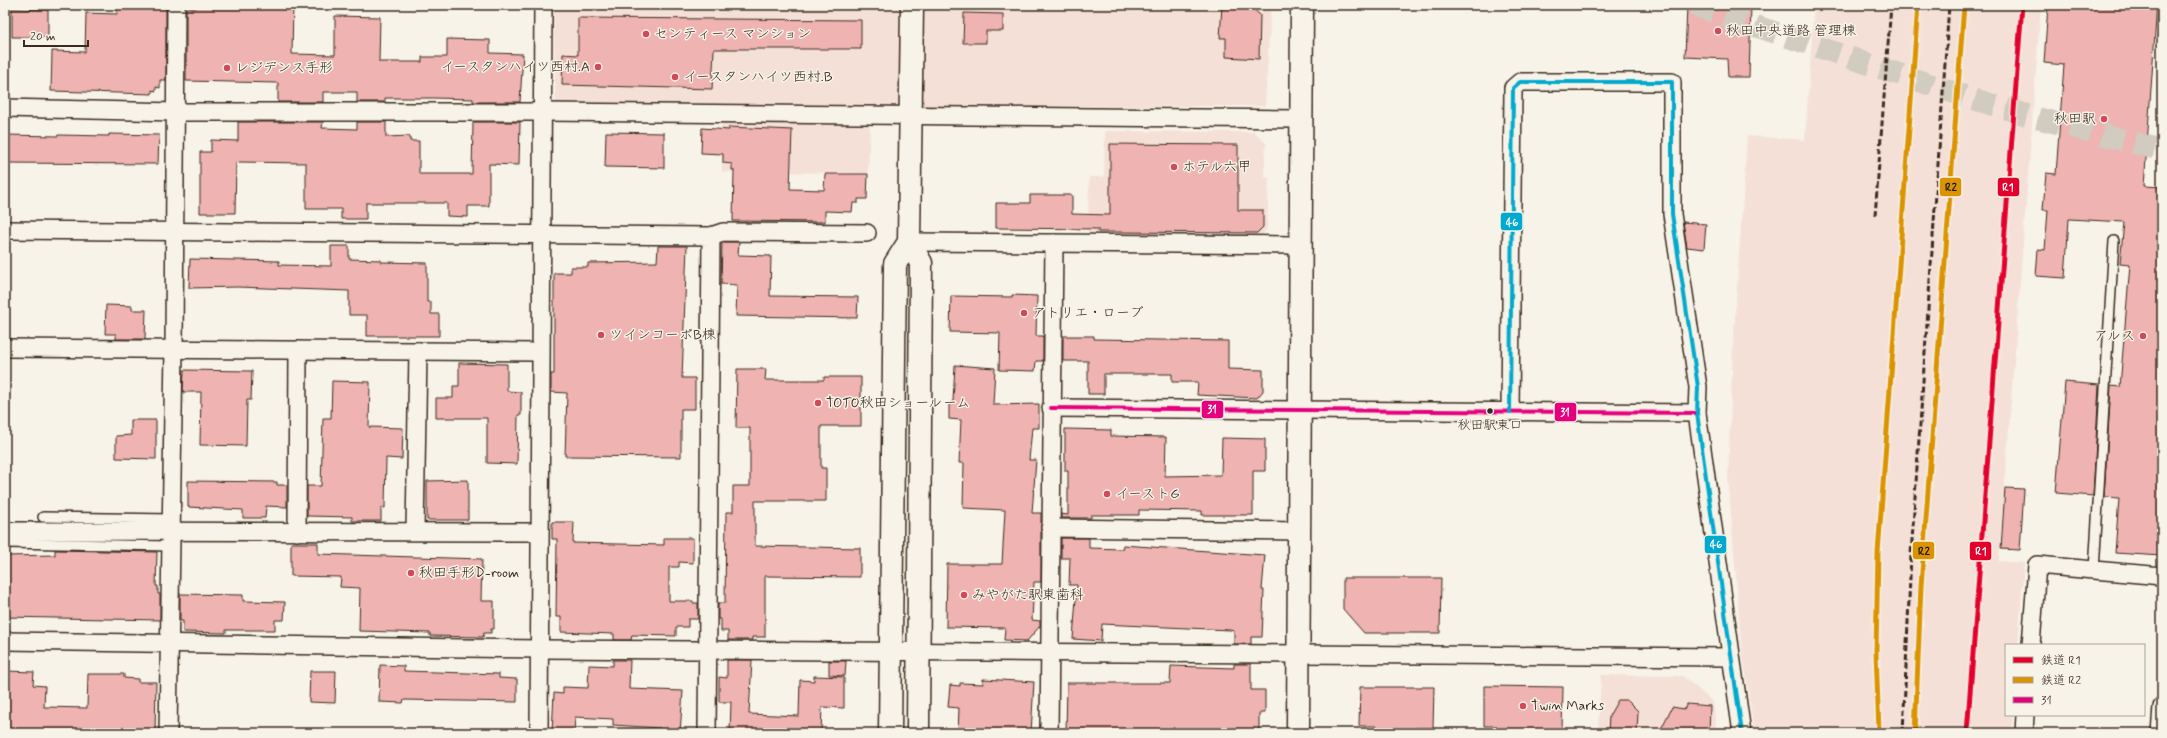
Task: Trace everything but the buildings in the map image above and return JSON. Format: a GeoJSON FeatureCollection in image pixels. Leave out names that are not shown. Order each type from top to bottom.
{"type":"FeatureCollection","features":[{"type":"Feature","properties":{"kind":"street"},"geometry":{"type":"LineString","coordinates":[[168,733],[168,643],[174,349],[176,5]]}},
{"type":"Feature","properties":{"kind":"street"},"geometry":{"type":"LineString","coordinates":[[539,733],[543,5]]}},
{"type":"Feature","properties":{"kind":"street"},"geometry":{"type":"LineString","coordinates":[[912,5],[909,242],[921,263],[918,733]]}},
{"type":"Feature","properties":{"kind":"street"},"geometry":{"type":"LineString","coordinates":[[1298,733],[1302,245],[1302,5]]}},
{"type":"Feature","properties":{"kind":"street"},"geometry":{"type":"LineString","coordinates":[[1510,412],[1513,88],[1520,82],[1672,82],[1672,214],[1698,387],[1697,414],[1742,733]]}},
{"type":"Feature","properties":{"kind":"street"},"geometry":{"type":"LineString","coordinates":[[5,108],[176,112],[543,112],[1302,119]]}},
{"type":"Feature","properties":{"kind":"street"},"geometry":{"type":"LineString","coordinates":[[5,230],[711,236],[722,232],[867,233]]}},
{"type":"Feature","properties":{"kind":"street"},"geometry":{"type":"LineString","coordinates":[[707,733],[711,236]]}},
{"type":"Feature","properties":{"kind":"street"},"geometry":{"type":"LineString","coordinates":[[909,242],[1302,245]]}},
{"type":"Feature","properties":{"kind":"street"},"geometry":{"type":"LineString","coordinates":[[890,733],[895,264],[909,242]]}},
{"type":"Feature","properties":{"kind":"street"},"geometry":{"type":"LineString","coordinates":[[1049,733],[1051,408],[1054,243]]}},
{"type":"Feature","properties":{"kind":"street"},"geometry":{"type":"LineString","coordinates":[[5,348],[540,352]]}},
{"type":"Feature","properties":{"kind":"street"},"geometry":{"type":"LineString","coordinates":[[297,532],[298,350]]}},
{"type":"Feature","properties":{"kind":"street"},"geometry":{"type":"LineString","coordinates":[[415,531],[418,351]]}},
{"type":"Feature","properties":{"kind":"street"},"geometry":{"type":"LineString","coordinates":[[1051,408],[1697,414]]}},
{"type":"Feature","properties":{"kind":"street"},"geometry":{"type":"LineString","coordinates":[[1050,528],[1299,531]]}},
{"type":"Feature","properties":{"kind":"street"},"geometry":{"type":"LineString","coordinates":[[5,531],[539,532]]}},
{"type":"Feature","properties":{"kind":"street"},"geometry":{"type":"LineString","coordinates":[[2031,644],[2037,565],[2162,576]]}},
{"type":"Feature","properties":{"kind":"street"},"geometry":{"type":"LineString","coordinates":[[5,641],[539,649],[1731,657]]}},
{"type":"Feature","properties":{"kind":"street"},"geometry":{"type":"LineString","coordinates":[[2160,733],[2162,707]]}},
{"type":"Feature","properties":{"kind":"street"},"geometry":{"type":"LineString","coordinates":[[2024,733],[2025,716]]}},
{"type":"Feature","properties":{"kind":"lane"},"geometry":{"type":"LineString","coordinates":[[2094,570],[2114,241]]}},
{"type":"Feature","properties":{"kind":"lane"},"geometry":{"type":"LineString","coordinates":[[43,517],[171,532]]}},
{"type":"Feature","properties":{"kind":"lane"},"geometry":{"type":"LineString","coordinates":[[5,543],[171,532]]}},
{"type":"Feature","properties":{"kind":"shaded area"},"geometry":{"type":"Polygon","coordinates":[[[553,5],[1271,5],[1265,106],[871,107],[868,173],[722,172],[721,120],[556,117],[553,5]]]}},
{"type":"Feature","properties":{"kind":"shaded area"},"geometry":{"type":"Polygon","coordinates":[[[1814,5],[2041,5],[1999,561],[2024,563],[2018,644],[2005,644],[2005,716],[2013,716],[2011,733],[1754,733],[1741,641],[1728,476],[1733,346],[1747,136],[1805,140],[1814,5]]]}},
{"type":"Feature","properties":{"kind":"shaded area"},"geometry":{"type":"Polygon","coordinates":[[[1105,131],[1253,132],[1266,143],[1264,177],[1269,178],[1267,229],[1262,235],[1088,234],[1089,177],[1104,177],[1105,131]]]}},
{"type":"Feature","properties":{"kind":"shaded area"},"geometry":{"type":"Polygon","coordinates":[[[1601,675],[1683,676],[1713,702],[1717,733],[1598,733],[1601,675]]]}},
{"type":"Feature","properties":{"kind":"tunnel"},"geometry":{"type":"LineString","coordinates":[[1693,5],[1970,98],[2037,118],[2162,150]]}},
{"type":"Feature","properties":{"kind":"railway"},"geometry":{"type":"LineString","coordinates":[[1875,216],[1891,5]]}},
{"type":"Feature","properties":{"kind":"railway"},"geometry":{"type":"LineString","coordinates":[[1879,733],[1876,652],[1878,553],[1918,5]]}},
{"type":"Feature","properties":{"kind":"railway"},"geometry":{"type":"LineString","coordinates":[[1903,733],[1911,555],[1949,5]]}},
{"type":"Feature","properties":{"kind":"railway"},"geometry":{"type":"LineString","coordinates":[[1967,733],[2016,90]]}},
{"type":"Feature","properties":{"kind":"rail line","name":"R2"},"geometry":{"type":"LineString","coordinates":[[1879,733],[1876,652],[1878,553],[1918,5]]}},
{"type":"Feature","properties":{"kind":"rail line","name":"R2"},"geometry":{"type":"LineString","coordinates":[[1915,733],[1921,586],[1964,5]]}},
{"type":"Feature","properties":{"kind":"rail line","name":"R1"},"geometry":{"type":"LineString","coordinates":[[1967,733],[2022,5]]}},
{"type":"Feature","properties":{"kind":"transit line","name":"46"},"geometry":{"type":"LineString","coordinates":[[1510,412],[1513,88],[1520,82],[1672,82],[1672,214],[1698,387],[1697,413],[1742,733]]}},
{"type":"Feature","properties":{"kind":"transit line","name":"31"},"geometry":{"type":"LineString","coordinates":[[1051,408],[1697,413]]}},
{"type":"Feature","properties":{"kind":"place","name":"秋田中央道路 管理棟"},"geometry":{"type":"Point","coordinates":[1718,31]}},
{"type":"Feature","properties":{"kind":"place","name":"センティース マンション"},"geometry":{"type":"Point","coordinates":[646,34]}},
{"type":"Feature","properties":{"kind":"place","name":"イースタンハイツ西村.A"},"geometry":{"type":"Point","coordinates":[598,67]}},
{"type":"Feature","properties":{"kind":"place","name":"レジデンス手形"},"geometry":{"type":"Point","coordinates":[227,68]}},
{"type":"Feature","properties":{"kind":"place","name":"イースタンハイツ西村.B"},"geometry":{"type":"Point","coordinates":[675,77]}},
{"type":"Feature","properties":{"kind":"place","name":"秋田駅"},"geometry":{"type":"Point","coordinates":[2104,119]}},
{"type":"Feature","properties":{"kind":"place","name":"ホテル六甲"},"geometry":{"type":"Point","coordinates":[1174,167]}},
{"type":"Feature","properties":{"kind":"place","name":"アトリエ・ローブ"},"geometry":{"type":"Point","coordinates":[1024,313]}},
{"type":"Feature","properties":{"kind":"place","name":"ツインコーポB棟"},"geometry":{"type":"Point","coordinates":[601,335]}},
{"type":"Feature","properties":{"kind":"place","name":"アルス"},"geometry":{"type":"Point","coordinates":[2143,336]}},
{"type":"Feature","properties":{"kind":"place","name":"TOTO秋田ショールーム"},"geometry":{"type":"Point","coordinates":[818,403]}},
{"type":"Feature","properties":{"kind":"place","name":"秋田駅東口"},"geometry":{"type":"Point","coordinates":[1490,411]}},
{"type":"Feature","properties":{"kind":"place","name":"イーストG"},"geometry":{"type":"Point","coordinates":[1107,494]}},
{"type":"Feature","properties":{"kind":"place","name":"秋田手形D-room"},"geometry":{"type":"Point","coordinates":[411,573]}},
{"type":"Feature","properties":{"kind":"place","name":"みやがた駅東歯科"},"geometry":{"type":"Point","coordinates":[964,595]}},
{"type":"Feature","properties":{"kind":"place","name":"Twin Marks"},"geometry":{"type":"Point","coordinates":[1523,706]}}]}
